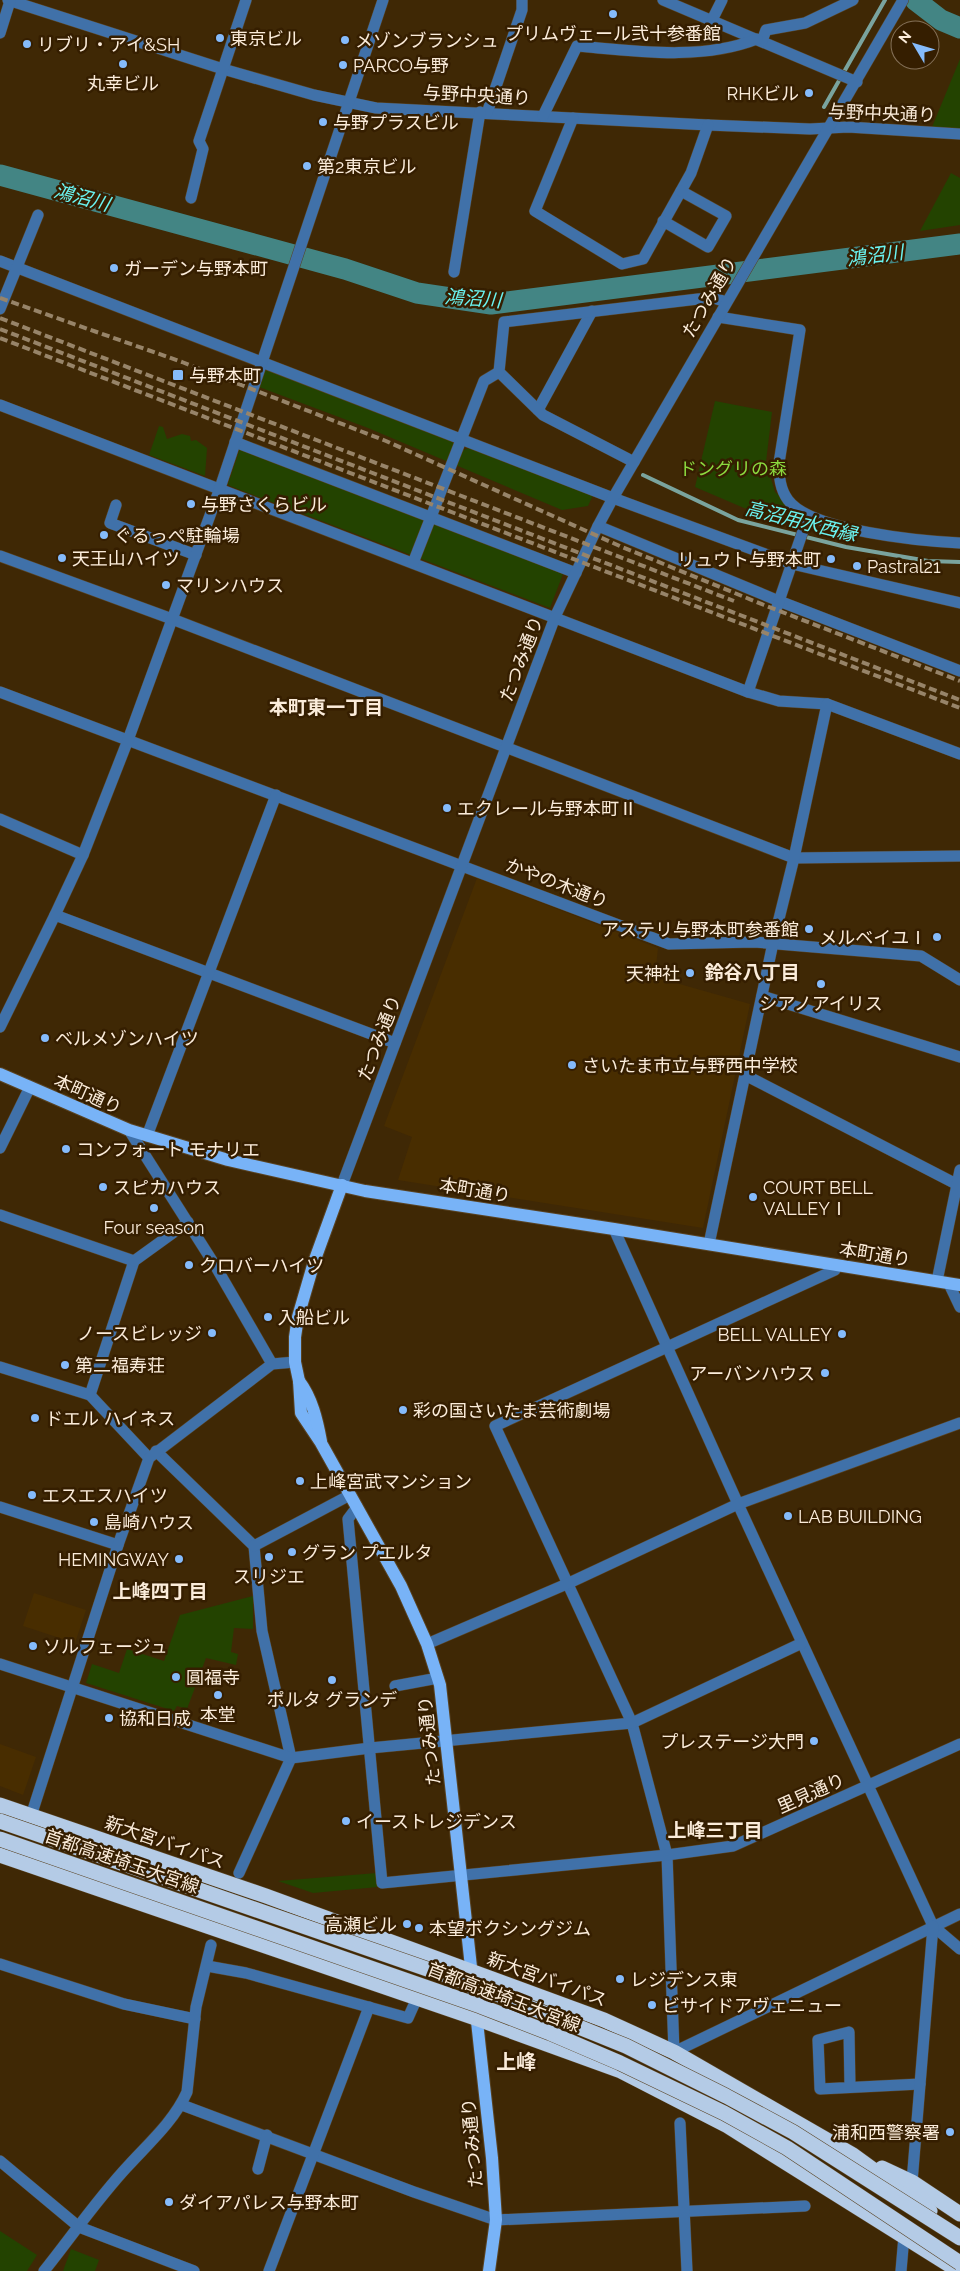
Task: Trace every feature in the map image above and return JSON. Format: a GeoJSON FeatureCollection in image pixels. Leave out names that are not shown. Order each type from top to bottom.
{"type":"FeatureCollection","features":[{"type":"Feature","properties":{"kind":"highway","name":"新大宮バイパス"},"geometry":{"type":"LineString","coordinates":[[0,1805],[266,1896],[604,2020],[674,2052],[853,2155],[960,2232]]}},
{"type":"Feature","properties":{"kind":"highway","name":"首都高速埼玉大宮線"},"geometry":{"type":"LineString","coordinates":[[0,1821],[482,1988],[626,2046],[793,2132],[960,2238]]}},
{"type":"Feature","properties":{"kind":"highway","name":"首都高速埼玉大宮線"},"geometry":{"type":"LineString","coordinates":[[0,1839],[471,2003],[550,2033],[620,2063],[724,2113],[787,2148],[960,2263]]}},
{"type":"Feature","properties":{"kind":"highway"},"geometry":{"type":"LineString","coordinates":[[0,1855],[478,2019],[630,2075],[726,2125],[904,2236],[952,2271]]}},
{"type":"Feature","properties":{"kind":"highway"},"geometry":{"type":"LineString","coordinates":[[853,2155],[912,2182],[960,2214]]}},
{"type":"Feature","properties":{"kind":"highway"},"geometry":{"type":"LineString","coordinates":[[917,2246],[959,2271]]}},
{"type":"Feature","properties":{"kind":"main road","name":"本町通り"},"geometry":{"type":"LineString","coordinates":[[0,1074],[147,1136],[228,1160],[365,1191],[949,1283]]}},
{"type":"Feature","properties":{"kind":"main road","name":"たつみ通り"},"geometry":{"type":"LineString","coordinates":[[342,1185],[303,1296],[295,1337],[294,1362],[299,1381],[306,1391],[319,1428],[321,1443],[401,1586],[427,1644],[438,1678],[473,1972],[496,2220],[489,2271]]}},
{"type":"Feature","properties":{"kind":"street"},"geometry":{"type":"LineString","coordinates":[[0,33],[9,0]]}},
{"type":"Feature","properties":{"kind":"street","name":"与野中央通り"},"geometry":{"type":"LineString","coordinates":[[9,0],[223,69],[348,103],[376,108],[484,112],[708,125],[960,134]]}},
{"type":"Feature","properties":{"kind":"street"},"geometry":{"type":"LineString","coordinates":[[191,198],[203,149],[199,141],[246,0]]}},
{"type":"Feature","properties":{"kind":"street"},"geometry":{"type":"LineString","coordinates":[[0,1027],[83,855],[128,740],[220,488],[383,0]]}},
{"type":"Feature","properties":{"kind":"street"},"geometry":{"type":"LineString","coordinates":[[454,272],[484,112],[522,10],[522,0]]}},
{"type":"Feature","properties":{"kind":"street"},"geometry":{"type":"LineString","coordinates":[[663,0],[848,78]]}},
{"type":"Feature","properties":{"kind":"street"},"geometry":{"type":"LineString","coordinates":[[712,20],[722,0]]}},
{"type":"Feature","properties":{"kind":"street"},"geometry":{"type":"LineString","coordinates":[[543,116],[577,46],[645,52],[700,51],[745,44],[759,40],[766,30],[805,23],[853,0]]}},
{"type":"Feature","properties":{"kind":"street","name":"たつみ通り"},"geometry":{"type":"LineString","coordinates":[[342,1185],[555,617],[598,526],[758,246],[829,128],[848,78],[903,0]]}},
{"type":"Feature","properties":{"kind":"street"},"geometry":{"type":"LineString","coordinates":[[572,118],[535,211],[622,264],[643,259],[691,173],[708,125]]}},
{"type":"Feature","properties":{"kind":"street"},"geometry":{"type":"LineString","coordinates":[[663,221],[708,247],[726,216],[681,191]]}},
{"type":"Feature","properties":{"kind":"street"},"geometry":{"type":"LineString","coordinates":[[0,309],[38,215]]}},
{"type":"Feature","properties":{"kind":"street"},"geometry":{"type":"LineString","coordinates":[[0,261],[613,498],[792,564],[960,603]]}},
{"type":"Feature","properties":{"kind":"street"},"geometry":{"type":"LineString","coordinates":[[499,372],[504,322],[698,299],[729,298]]}},
{"type":"Feature","properties":{"kind":"street"},"geometry":{"type":"LineString","coordinates":[[538,410],[592,311]]}},
{"type":"Feature","properties":{"kind":"street"},"geometry":{"type":"LineString","coordinates":[[718,316],[800,330],[779,477],[782,490],[788,501],[808,516],[878,534],[960,544]]}},
{"type":"Feature","properties":{"kind":"street"},"geometry":{"type":"LineString","coordinates":[[499,372],[543,415],[634,462]]}},
{"type":"Feature","properties":{"kind":"street"},"geometry":{"type":"LineString","coordinates":[[413,563],[484,381],[499,372]]}},
{"type":"Feature","properties":{"kind":"street"},"geometry":{"type":"LineString","coordinates":[[0,405],[748,692],[779,701],[827,704],[960,754]]}},
{"type":"Feature","properties":{"kind":"street"},"geometry":{"type":"LineString","coordinates":[[235,442],[576,573]]}},
{"type":"Feature","properties":{"kind":"street"},"geometry":{"type":"LineString","coordinates":[[116,505],[110,523],[196,555]]}},
{"type":"Feature","properties":{"kind":"street"},"geometry":{"type":"LineString","coordinates":[[748,692],[808,516]]}},
{"type":"Feature","properties":{"kind":"street"},"geometry":{"type":"LineString","coordinates":[[598,526],[779,601],[960,671]]}},
{"type":"Feature","properties":{"kind":"street"},"geometry":{"type":"LineString","coordinates":[[0,556],[794,858],[960,856]]}},
{"type":"Feature","properties":{"kind":"street","name":"かやの木通り"},"geometry":{"type":"LineString","coordinates":[[0,692],[669,944],[754,942],[920,956],[960,980]]}},
{"type":"Feature","properties":{"kind":"street"},"geometry":{"type":"LineString","coordinates":[[709,1244],[773,943],[794,858],[827,704]]}},
{"type":"Feature","properties":{"kind":"street"},"geometry":{"type":"LineString","coordinates":[[147,1136],[276,795]]}},
{"type":"Feature","properties":{"kind":"street"},"geometry":{"type":"LineString","coordinates":[[0,819],[83,855]]}},
{"type":"Feature","properties":{"kind":"street"},"geometry":{"type":"LineString","coordinates":[[55,915],[395,1043]]}},
{"type":"Feature","properties":{"kind":"street"},"geometry":{"type":"LineString","coordinates":[[762,996],[960,1057]]}},
{"type":"Feature","properties":{"kind":"street"},"geometry":{"type":"LineString","coordinates":[[745,1075],[958,1185]]}},
{"type":"Feature","properties":{"kind":"street"},"geometry":{"type":"LineString","coordinates":[[0,1148],[30,1087]]}},
{"type":"Feature","properties":{"kind":"street"},"geometry":{"type":"LineString","coordinates":[[129,1130],[188,1222],[272,1364]]}},
{"type":"Feature","properties":{"kind":"street"},"geometry":{"type":"LineString","coordinates":[[960,1170],[949,1283],[960,1307]]}},
{"type":"Feature","properties":{"kind":"street"},"geometry":{"type":"LineString","coordinates":[[0,1215],[134,1261]]}},
{"type":"Feature","properties":{"kind":"street"},"geometry":{"type":"LineString","coordinates":[[90,1395],[134,1261],[188,1222]]}},
{"type":"Feature","properties":{"kind":"street"},"geometry":{"type":"LineString","coordinates":[[614,1229],[738,1504],[934,1926],[960,1949]]}},
{"type":"Feature","properties":{"kind":"street"},"geometry":{"type":"LineString","coordinates":[[837,1266],[835,1270],[495,1426],[632,1723],[667,1855],[674,2052],[960,1914]]}},
{"type":"Feature","properties":{"kind":"street"},"geometry":{"type":"LineString","coordinates":[[31,1816],[118,1545],[152,1454],[272,1364],[294,1362]]}},
{"type":"Feature","properties":{"kind":"street"},"geometry":{"type":"LineString","coordinates":[[0,1366],[90,1395],[254,1546],[262,1631],[291,1758],[239,1872]]}},
{"type":"Feature","properties":{"kind":"street"},"geometry":{"type":"LineString","coordinates":[[427,1644],[568,1583],[738,1504],[960,1423]]}},
{"type":"Feature","properties":{"kind":"street"},"geometry":{"type":"LineString","coordinates":[[254,1546],[350,1495]]}},
{"type":"Feature","properties":{"kind":"street"},"geometry":{"type":"LineString","coordinates":[[0,1507],[118,1545]]}},
{"type":"Feature","properties":{"kind":"street"},"geometry":{"type":"LineString","coordinates":[[357,1507],[348,1519],[370,1748]]}},
{"type":"Feature","properties":{"kind":"street"},"geometry":{"type":"LineString","coordinates":[[0,1664],[291,1758],[370,1748],[632,1723],[802,1643]]}},
{"type":"Feature","properties":{"kind":"street"},"geometry":{"type":"LineString","coordinates":[[395,1686],[438,1678]]}},
{"type":"Feature","properties":{"kind":"street","name":"里見通り"},"geometry":{"type":"LineString","coordinates":[[370,1748],[382,1883],[667,1855],[733,1846],[960,1744]]}},
{"type":"Feature","properties":{"kind":"street"},"geometry":{"type":"LineString","coordinates":[[917,2202],[912,2182],[934,1926]]}},
{"type":"Feature","properties":{"kind":"street"},"geometry":{"type":"LineString","coordinates":[[44,2271],[127,2167],[150,2144],[182,2105],[187,2092],[196,2007],[212,1945]]}},
{"type":"Feature","properties":{"kind":"street"},"geometry":{"type":"LineString","coordinates":[[0,1964],[124,2004],[195,2019]]}},
{"type":"Feature","properties":{"kind":"street"},"geometry":{"type":"LineString","coordinates":[[207,1966],[246,1973],[408,2018],[417,1998]]}},
{"type":"Feature","properties":{"kind":"street"},"geometry":{"type":"LineString","coordinates":[[269,2271],[369,2007]]}},
{"type":"Feature","properties":{"kind":"street"},"geometry":{"type":"LineString","coordinates":[[850,2087],[849,2032],[818,2040],[820,2089],[920,2084]]}},
{"type":"Feature","properties":{"kind":"street"},"geometry":{"type":"LineString","coordinates":[[182,2105],[496,2220],[805,2206]]}},
{"type":"Feature","properties":{"kind":"street"},"geometry":{"type":"LineString","coordinates":[[680,2123],[687,2271]]}},
{"type":"Feature","properties":{"kind":"street"},"geometry":{"type":"LineString","coordinates":[[258,2169],[267,2136]]}},
{"type":"Feature","properties":{"kind":"street"},"geometry":{"type":"LineString","coordinates":[[0,2161],[79,2227],[194,2271]]}},
{"type":"Feature","properties":{"kind":"street"},"geometry":{"type":"LineString","coordinates":[[901,2271],[904,2236]]}},
{"type":"Feature","properties":{"kind":"shaded area","name":"さいたま市立与野西中学校"},"geometry":{"type":"Polygon","coordinates":[[[477,878],[658,948],[655,977],[750,1004],[703,1228],[398,1180],[412,1137],[384,1126],[477,878]]]}},
{"type":"Feature","properties":{"kind":"shaded area"},"geometry":{"type":"Polygon","coordinates":[[[34,1593],[86,1610],[75,1643],[23,1626],[34,1593]]]}},
{"type":"Feature","properties":{"kind":"shaded area"},"geometry":{"type":"Polygon","coordinates":[[[0,1744],[36,1757],[23,1795],[0,1786],[0,1744]]]}},
{"type":"Feature","properties":{"kind":"green space"},"geometry":{"type":"Polygon","coordinates":[[[960,59],[960,134],[930,132],[960,59]]]}},
{"type":"Feature","properties":{"kind":"green space"},"geometry":{"type":"Polygon","coordinates":[[[951,173],[960,178],[960,225],[920,231],[951,173]]]}},
{"type":"Feature","properties":{"kind":"green space"},"geometry":{"type":"Polygon","coordinates":[[[268,369],[451,440],[456,447],[464,450],[471,447],[594,493],[588,506],[562,510],[368,428],[259,387],[264,372],[268,369]]]}},
{"type":"Feature","properties":{"kind":"green space","name":"ドングリの森"},"geometry":{"type":"Polygon","coordinates":[[[715,401],[772,412],[766,462],[775,492],[800,515],[797,522],[744,508],[695,487],[715,401]]]}},
{"type":"Feature","properties":{"kind":"green space"},"geometry":{"type":"Polygon","coordinates":[[[159,426],[163,427],[167,439],[182,434],[190,436],[191,441],[196,440],[207,448],[205,476],[149,455],[159,426]]]}},
{"type":"Feature","properties":{"kind":"green space"},"geometry":{"type":"Polygon","coordinates":[[[240,448],[424,519],[432,526],[437,524],[563,574],[550,608],[230,486],[228,484],[240,448]]]}},
{"type":"Feature","properties":{"kind":"green space"},"geometry":{"type":"Polygon","coordinates":[[[253,1596],[253,1629],[234,1628],[231,1652],[238,1654],[236,1665],[206,1658],[187,1709],[177,1706],[174,1711],[86,1683],[92,1664],[119,1673],[127,1649],[164,1661],[180,1615],[253,1596]]]}},
{"type":"Feature","properties":{"kind":"green space"},"geometry":{"type":"Polygon","coordinates":[[[377,1873],[378,1887],[313,1893],[278,1881],[377,1873]]]}},
{"type":"Feature","properties":{"kind":"green space"},"geometry":{"type":"Polygon","coordinates":[[[0,2231],[37,2255],[27,2271],[0,2271],[0,2231]]]}},
{"type":"Feature","properties":{"kind":"green space"},"geometry":{"type":"Polygon","coordinates":[[[71,2249],[99,2260],[95,2271],[63,2271],[71,2249]]]}},
{"type":"Feature","properties":{"kind":"waterway","name":"高沼用水西縁"},"geometry":{"type":"LineString","coordinates":[[824,107],[885,0]]}},
{"type":"Feature","properties":{"kind":"waterway"},"geometry":{"type":"LineString","coordinates":[[915,0],[941,20],[960,28]]}},
{"type":"Feature","properties":{"kind":"waterway","name":"鴻沼川"},"geometry":{"type":"LineString","coordinates":[[0,175],[345,269],[417,293],[491,304],[960,244]]}},
{"type":"Feature","properties":{"kind":"waterway","name":"高沼用水西縁"},"geometry":{"type":"LineString","coordinates":[[643,475],[738,520],[846,547],[928,561],[960,562]]}},
{"type":"Feature","properties":{"kind":"railway"},"geometry":{"type":"LineString","coordinates":[[0,298],[182,362],[386,441],[622,547],[764,605],[960,681]]}},
{"type":"Feature","properties":{"kind":"railway"},"geometry":{"type":"LineString","coordinates":[[0,318],[734,601]]}},
{"type":"Feature","properties":{"kind":"railway"},"geometry":{"type":"LineString","coordinates":[[0,329],[960,700]]}},
{"type":"Feature","properties":{"kind":"railway"},"geometry":{"type":"LineString","coordinates":[[0,338],[960,708]]}},
{"type":"Feature","properties":{"kind":"place","name":"プリムヴェール弐十参番館"},"geometry":{"type":"Point","coordinates":[613,14]}},
{"type":"Feature","properties":{"kind":"place","name":"東京ビル"},"geometry":{"type":"Point","coordinates":[220,38]}},
{"type":"Feature","properties":{"kind":"place","name":"メゾンブランシュ"},"geometry":{"type":"Point","coordinates":[345,40]}},
{"type":"Feature","properties":{"kind":"place","name":"リブリ・アイ&SH"},"geometry":{"type":"Point","coordinates":[27,44]}},
{"type":"Feature","properties":{"kind":"place","name":"丸幸ビル"},"geometry":{"type":"Point","coordinates":[123,64]}},
{"type":"Feature","properties":{"kind":"place","name":"PARCO与野"},"geometry":{"type":"Point","coordinates":[343,65]}},
{"type":"Feature","properties":{"kind":"place","name":"RHKビル"},"geometry":{"type":"Point","coordinates":[809,93]}},
{"type":"Feature","properties":{"kind":"place","name":"与野プラスビル"},"geometry":{"type":"Point","coordinates":[323,122]}},
{"type":"Feature","properties":{"kind":"place","name":"第2東京ビル"},"geometry":{"type":"Point","coordinates":[307,166]}},
{"type":"Feature","properties":{"kind":"place","name":"ガーデン与野本町"},"geometry":{"type":"Point","coordinates":[114,268]}},
{"type":"Feature","properties":{"kind":"place","name":"与野本町"},"geometry":{"type":"Point","coordinates":[178,375]}},
{"type":"Feature","properties":{"kind":"place","name":"与野さくらビル"},"geometry":{"type":"Point","coordinates":[191,504]}},
{"type":"Feature","properties":{"kind":"place","name":"ぐるっぺ駐輪場"},"geometry":{"type":"Point","coordinates":[104,535]}},
{"type":"Feature","properties":{"kind":"place","name":"天王山ハイツ"},"geometry":{"type":"Point","coordinates":[62,558]}},
{"type":"Feature","properties":{"kind":"place","name":"リュウト与野本町"},"geometry":{"type":"Point","coordinates":[831,559]}},
{"type":"Feature","properties":{"kind":"place","name":"Pastral21"},"geometry":{"type":"Point","coordinates":[857,566]}},
{"type":"Feature","properties":{"kind":"place","name":"マリンハウス"},"geometry":{"type":"Point","coordinates":[166,585]}},
{"type":"Feature","properties":{"kind":"place","name":"エクレール与野本町Ⅱ"},"geometry":{"type":"Point","coordinates":[447,808]}},
{"type":"Feature","properties":{"kind":"place","name":"アステリ与野本町参番館"},"geometry":{"type":"Point","coordinates":[809,929]}},
{"type":"Feature","properties":{"kind":"place","name":"メルベイユⅠ"},"geometry":{"type":"Point","coordinates":[937,937]}},
{"type":"Feature","properties":{"kind":"place","name":"天神社"},"geometry":{"type":"Point","coordinates":[690,973]}},
{"type":"Feature","properties":{"kind":"place","name":"シアノアイリス"},"geometry":{"type":"Point","coordinates":[821,984]}},
{"type":"Feature","properties":{"kind":"place","name":"ベルメゾンハイツ"},"geometry":{"type":"Point","coordinates":[45,1038]}},
{"type":"Feature","properties":{"kind":"place","name":"さいたま市立与野西中学校"},"geometry":{"type":"Point","coordinates":[572,1065]}},
{"type":"Feature","properties":{"kind":"place","name":"コンフォート モナリエ"},"geometry":{"type":"Point","coordinates":[66,1149]}},
{"type":"Feature","properties":{"kind":"place","name":"スピカハウス"},"geometry":{"type":"Point","coordinates":[103,1187]}},
{"type":"Feature","properties":{"kind":"place","name":"COURT BELL VALLEYⅠ"},"geometry":{"type":"Point","coordinates":[753,1197]}},
{"type":"Feature","properties":{"kind":"place","name":"Four season"},"geometry":{"type":"Point","coordinates":[154,1208]}},
{"type":"Feature","properties":{"kind":"place","name":"クロバーハイツ"},"geometry":{"type":"Point","coordinates":[189,1265]}},
{"type":"Feature","properties":{"kind":"place","name":"入船ビル"},"geometry":{"type":"Point","coordinates":[268,1317]}},
{"type":"Feature","properties":{"kind":"place","name":"ノースビレッジ"},"geometry":{"type":"Point","coordinates":[212,1333]}},
{"type":"Feature","properties":{"kind":"place","name":"BELL VALLEY"},"geometry":{"type":"Point","coordinates":[842,1334]}},
{"type":"Feature","properties":{"kind":"place","name":"第二福寿荘"},"geometry":{"type":"Point","coordinates":[65,1365]}},
{"type":"Feature","properties":{"kind":"place","name":"アーバンハウス"},"geometry":{"type":"Point","coordinates":[825,1373]}},
{"type":"Feature","properties":{"kind":"place","name":"彩の国さいたま芸術劇場"},"geometry":{"type":"Point","coordinates":[403,1410]}},
{"type":"Feature","properties":{"kind":"place","name":"ドエル ハイネス"},"geometry":{"type":"Point","coordinates":[35,1418]}},
{"type":"Feature","properties":{"kind":"place","name":"上峰宮武マンション"},"geometry":{"type":"Point","coordinates":[300,1481]}},
{"type":"Feature","properties":{"kind":"place","name":"エスエスハイツ"},"geometry":{"type":"Point","coordinates":[32,1495]}},
{"type":"Feature","properties":{"kind":"place","name":"LAB BUILDING"},"geometry":{"type":"Point","coordinates":[788,1516]}},
{"type":"Feature","properties":{"kind":"place","name":"島崎ハウス"},"geometry":{"type":"Point","coordinates":[94,1522]}},
{"type":"Feature","properties":{"kind":"place","name":"グラン プエルタ"},"geometry":{"type":"Point","coordinates":[292,1552]}},
{"type":"Feature","properties":{"kind":"place","name":"スリジエ"},"geometry":{"type":"Point","coordinates":[269,1557]}},
{"type":"Feature","properties":{"kind":"place","name":"HEMINGWAY"},"geometry":{"type":"Point","coordinates":[179,1559]}},
{"type":"Feature","properties":{"kind":"place","name":"ソルフェージュ"},"geometry":{"type":"Point","coordinates":[33,1646]}},
{"type":"Feature","properties":{"kind":"place","name":"圓福寺"},"geometry":{"type":"Point","coordinates":[176,1677]}},
{"type":"Feature","properties":{"kind":"place","name":"ポルタ グランデ"},"geometry":{"type":"Point","coordinates":[332,1680]}},
{"type":"Feature","properties":{"kind":"place","name":"本堂"},"geometry":{"type":"Point","coordinates":[218,1695]}},
{"type":"Feature","properties":{"kind":"place","name":"協和日成"},"geometry":{"type":"Point","coordinates":[109,1718]}},
{"type":"Feature","properties":{"kind":"place","name":"プレステージ大門"},"geometry":{"type":"Point","coordinates":[814,1741]}},
{"type":"Feature","properties":{"kind":"place","name":"イーストレジデンス"},"geometry":{"type":"Point","coordinates":[346,1821]}},
{"type":"Feature","properties":{"kind":"place","name":"高瀬ビル"},"geometry":{"type":"Point","coordinates":[407,1924]}},
{"type":"Feature","properties":{"kind":"place","name":"本望ボクシングジム"},"geometry":{"type":"Point","coordinates":[419,1928]}},
{"type":"Feature","properties":{"kind":"place","name":"レジデンス東"},"geometry":{"type":"Point","coordinates":[620,1979]}},
{"type":"Feature","properties":{"kind":"place","name":"ビサイドアヴェニュー"},"geometry":{"type":"Point","coordinates":[652,2005]}},
{"type":"Feature","properties":{"kind":"place","name":"浦和西警察署"},"geometry":{"type":"Point","coordinates":[950,2132]}},
{"type":"Feature","properties":{"kind":"place","name":"ダイアパレス与野本町"},"geometry":{"type":"Point","coordinates":[169,2202]}},
{"type":"Feature","properties":{"kind":"district","name":"本町東一丁目"},"geometry":{"type":"Point","coordinates":[326,707]}},
{"type":"Feature","properties":{"kind":"district","name":"鈴谷八丁目"},"geometry":{"type":"Point","coordinates":[752,972]}},
{"type":"Feature","properties":{"kind":"district","name":"上峰四丁目"},"geometry":{"type":"Point","coordinates":[160,1591]}},
{"type":"Feature","properties":{"kind":"district","name":"上峰三丁目"},"geometry":{"type":"Point","coordinates":[715,1830]}},
{"type":"Feature","properties":{"kind":"district","name":"上峰"},"geometry":{"type":"Point","coordinates":[516,2062]}}]}
